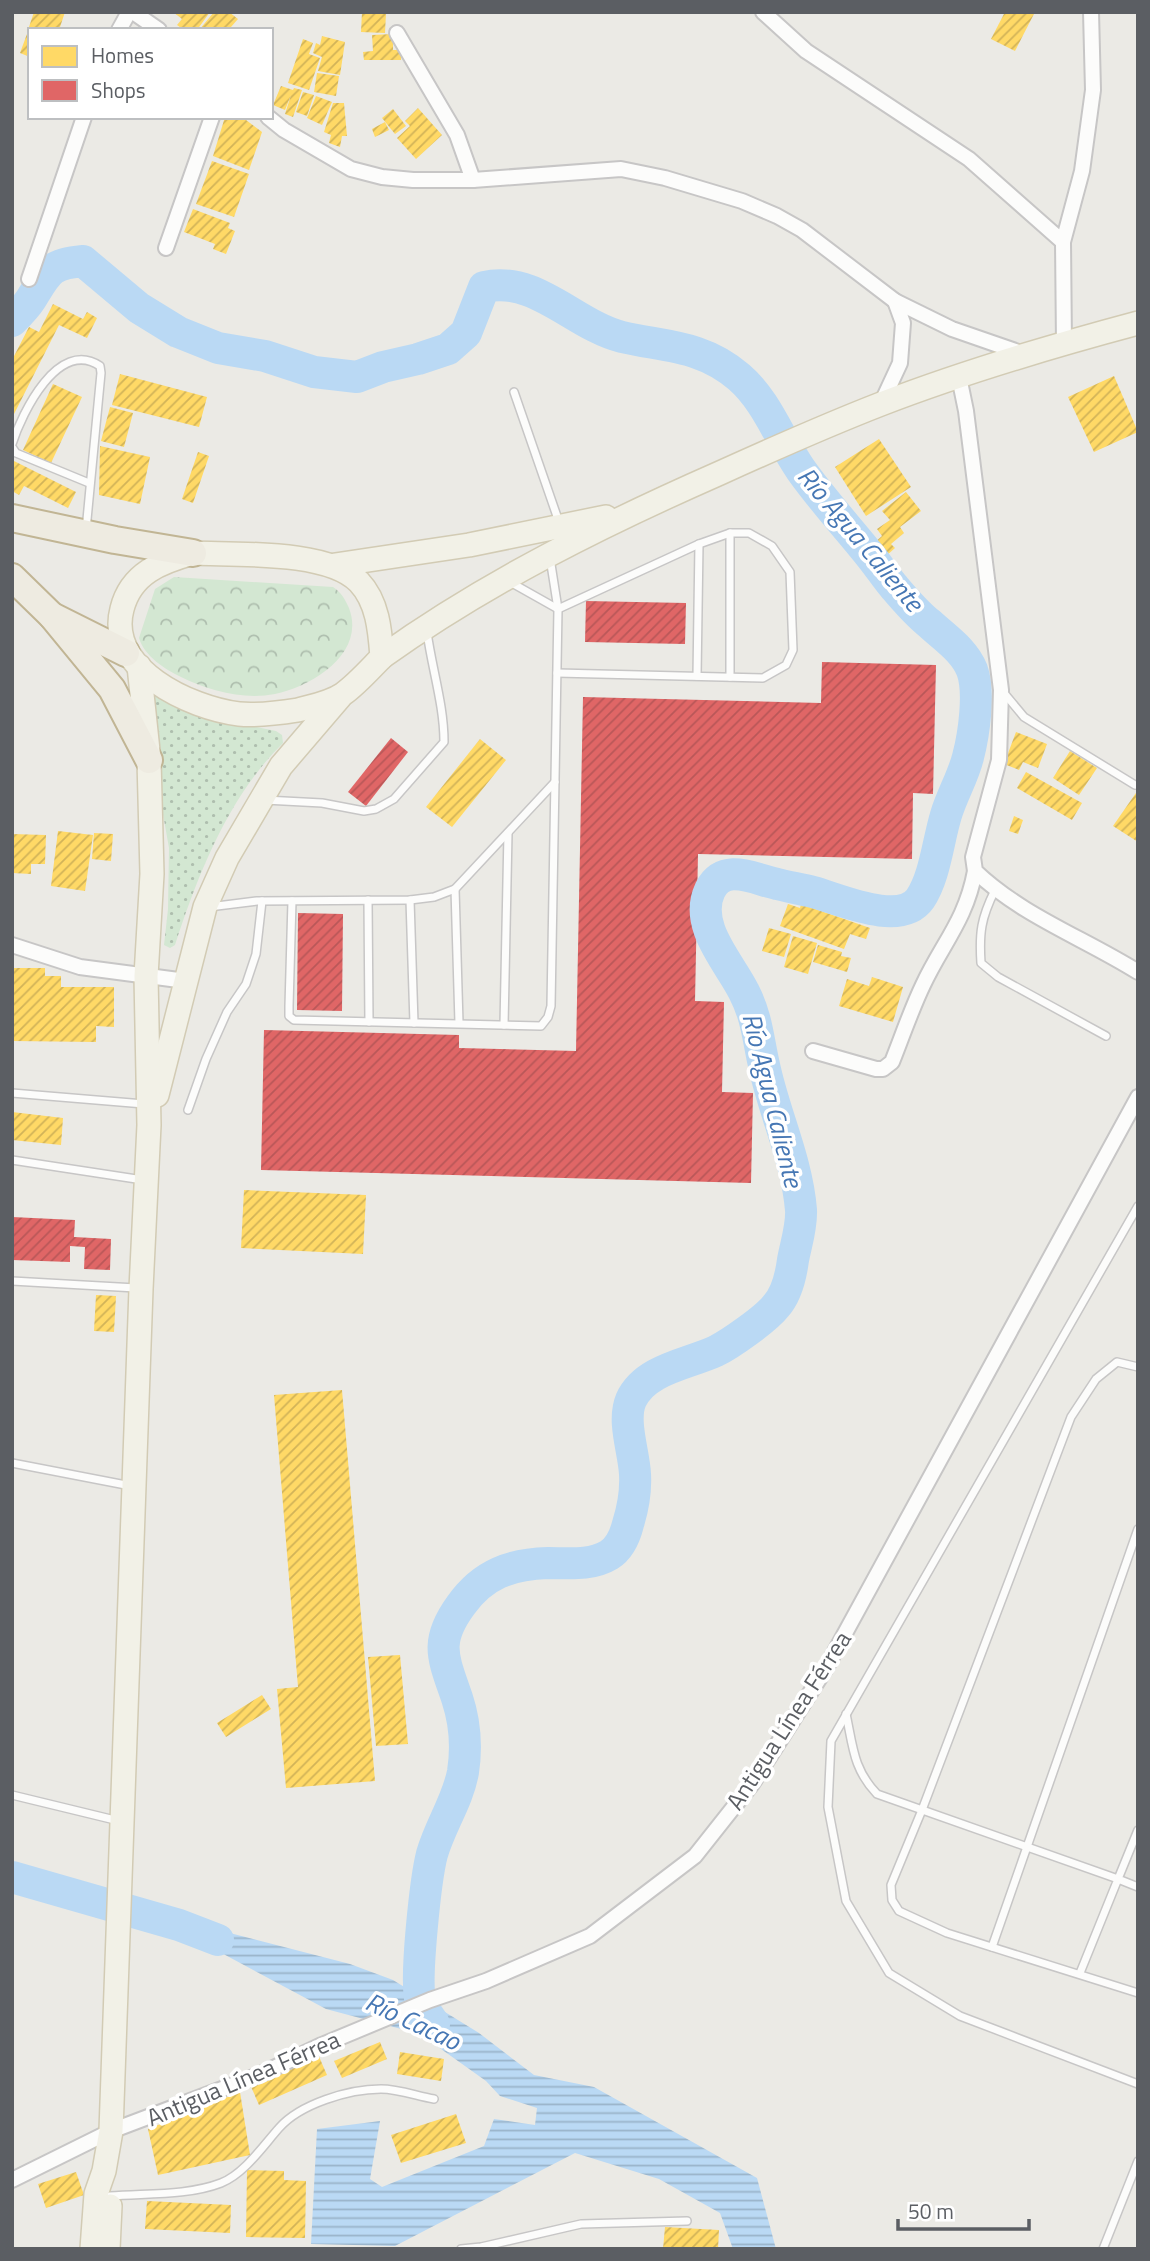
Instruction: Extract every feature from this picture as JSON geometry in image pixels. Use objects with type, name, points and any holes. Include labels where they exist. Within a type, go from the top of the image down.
[{"type":"highway","points":[[12,518],[193,553]]},
{"type":"highway","points":[[12,577],[92,662],[112,689],[149,760]]},
{"type":"highway","points":[[52,617],[132,660]]},
{"type":"main road","points":[[149,1115],[205,907],[227,858],[281,766],[342,695],[382,657],[503,578],[633,511],[754,457],[881,404],[1028,355],[1138,323]]},
{"type":"main road","points":[[92,2249],[96,2194],[104,2171],[111,2131],[149,1115],[146,976],[152,874],[149,760],[132,660],[119,632],[120,617],[132,586],[143,574],[161,562],[193,553],[293,558],[335,565],[469,545],[633,511]]},
{"type":"main road","points":[[335,565],[359,582],[375,608],[382,657]]},
{"type":"main road","points":[[132,660],[173,693],[239,714],[282,713],[317,705],[342,695]]},
{"type":"main road","points":[[104,2171],[110,2196],[108,2249]]},
{"type":"street","points":[[120,28],[131,12],[156,28]]},
{"type":"street","points":[[763,12],[806,51],[969,159],[1063,242]]},
{"type":"street","points":[[1064,344],[1063,242],[1082,170],[1093,90],[1091,12]]},
{"type":"street","points":[[397,33],[457,135],[473,180]]},
{"type":"street","points":[[29,279],[83,119]]},
{"type":"street","points":[[166,248],[211,119]]},
{"type":"street","points":[[270,119],[284,130],[351,169],[382,177],[473,180],[621,169],[665,178],[742,201],[777,216],[840,258],[895,301],[952,329],[1028,355]]},
{"type":"street","points":[[881,404],[900,363],[903,323],[895,301]]},
{"type":"street","points":[[813,1051],[876,1069],[883,1069],[892,1062],[923,984],[957,928],[971,896],[975,872],[973,857],[999,760],[1001,690],[966,411],[959,377]]},
{"type":"street","points":[[975,872],[995,890],[1032,915],[1138,972]]},
{"type":"street","points":[[12,945],[80,968],[186,981]]},
{"type":"street","name":"Antigua Línea Férrea","points":[[12,2180],[111,2131],[248,2080],[372,2024],[486,1981],[590,1936],[695,1856],[752,1784],[826,1668],[1138,1097]]},
{"type":"lane","points":[[85,534],[101,373],[100,366],[93,362],[64,363],[48,377],[29,407],[12,446],[16,453],[89,483]]},
{"type":"lane","points":[[514,392],[561,526]]},
{"type":"lane","points":[[557,673],[763,678],[786,665],[793,650],[790,572],[772,546],[763,538],[749,533],[730,533],[699,544],[558,609]]},
{"type":"lane","points":[[730,533],[730,677]]},
{"type":"lane","points":[[698,676],[699,544]]},
{"type":"lane","points":[[292,901],[289,1016],[294,1020],[541,1026],[548,1017],[551,1006],[558,609],[549,554]]},
{"type":"lane","points":[[503,578],[558,609]]},
{"type":"lane","points":[[261,800],[322,803],[364,811],[376,809],[394,799],[444,742],[444,719],[426,626]]},
{"type":"lane","points":[[1001,690],[1024,717],[1135,785]]},
{"type":"lane","points":[[205,907],[262,901],[410,900],[435,897],[455,889],[555,781]]},
{"type":"lane","points":[[504,1025],[508,833]]},
{"type":"lane","points":[[455,889],[459,1023]]},
{"type":"lane","points":[[995,890],[983,914],[979,936],[981,963],[998,977],[1106,1036]]},
{"type":"lane","points":[[368,900],[369,1022]]},
{"type":"lane","points":[[410,900],[414,1023]]},
{"type":"lane","points":[[188,1110],[206,1059],[227,1012],[246,984],[256,954],[262,901]]},
{"type":"lane","points":[[12,1093],[149,1115]]},
{"type":"lane","points":[[12,1160],[146,1180]]},
{"type":"lane","points":[[1138,1206],[831,1741],[828,1807],[846,1901],[889,1973],[960,2016],[1138,2084]]},
{"type":"lane","points":[[12,1281],[141,1289]]},
{"type":"lane","points":[[1138,1367],[1117,1362],[1096,1379],[1071,1417],[891,1885],[892,1900],[899,1911],[947,1933],[1138,1993]]},
{"type":"lane","points":[[12,1463],[135,1487]]},
{"type":"lane","points":[[992,1947],[1138,1529]]},
{"type":"lane","points":[[846,1713],[856,1761],[863,1779],[877,1794],[1138,1886]]},
{"type":"lane","points":[[12,1795],[123,1822]]},
{"type":"lane","points":[[1080,1973],[1138,1830]]},
{"type":"lane","points":[[110,2196],[198,2190],[224,2182],[260,2152],[280,2127],[297,2112],[339,2096],[382,2089],[434,2099]]},
{"type":"lane","points":[[1103,2249],[1138,2161]]},
{"type":"lane","points":[[461,2249],[481,2247],[581,2224],[687,2221]]},
{"type":"green space","points":[[174,577],[333,587],[349,608],[352,624],[350,639],[333,665],[305,684],[290,690],[251,696],[203,686],[162,666],[146,651],[139,638],[155,589]]},
{"type":"green space","points":[[139,679],[174,705],[190,713],[276,731],[282,735],[283,743],[264,764],[231,811],[205,864],[175,945],[170,948],[164,945],[168,909],[169,848]]},
{"type":"water","points":[[179,1925],[222,1931],[350,1964],[393,1980],[479,2033],[534,2075],[594,2087],[757,2178],[776,2249],[733,2249],[720,2213],[659,2179],[575,2153],[395,2246],[311,2244],[317,2129],[380,2121],[370,2179],[382,2187],[484,2146],[494,2119],[535,2125],[537,2108],[500,2096],[486,2081],[420,2034],[326,2009],[216,1950]]},
{"type":"building: Homes","points":[[34,12],[65,12],[60,28],[29,28]]},
{"type":"building: Homes","points":[[173,12],[210,12],[198,28],[181,28],[177,25],[182,19]]},
{"type":"building: Homes","points":[[214,12],[229,12],[238,19],[232,28],[201,28]]},
{"type":"building: Homes","points":[[362,12],[386,13],[385,33],[361,32]]},
{"type":"building: Homes","points":[[1005,12],[1035,12],[1015,51],[991,39]]},
{"type":"building: Homes","points":[[27,34],[28,34],[28,56],[20,53]]},
{"type":"building: Homes","points":[[393,34],[393,50],[401,50],[401,60],[364,60],[363,52],[373,51],[372,35]]},
{"type":"building: Homes","points":[[322,36],[345,42],[340,75],[318,71],[322,57],[313,53],[316,43],[320,45]]},
{"type":"building: Homes","points":[[303,39],[313,43],[309,54],[320,58],[309,90],[288,83]]},
{"type":"building: Homes","points":[[317,73],[339,76],[336,96],[314,92]]},
{"type":"building: Homes","points":[[281,86],[302,90],[293,117],[285,114],[291,95],[285,110],[273,105]]},
{"type":"building: Homes","points":[[303,92],[314,95],[307,116],[296,112]]},
{"type":"building: Homes","points":[[316,96],[332,102],[322,125],[307,118]]},
{"type":"building: Homes","points":[[333,103],[344,103],[347,136],[342,136],[340,147],[329,143],[331,135],[324,132]]},
{"type":"building: Homes","points":[[418,108],[442,135],[416,159],[397,138],[410,126],[405,121]]},
{"type":"building: Homes","points":[[393,109],[406,126],[395,134],[382,118]]},
{"type":"building: Homes","points":[[224,119],[245,119],[262,132],[249,170],[213,156]]},
{"type":"building: Homes","points":[[385,122],[389,130],[375,137],[372,129]]},
{"type":"building: Homes","points":[[212,161],[249,174],[234,217],[196,204]]},
{"type":"building: Homes","points":[[193,209],[230,223],[228,228],[235,231],[226,254],[213,249],[215,244],[184,232]]},
{"type":"building: Homes","points":[[53,304],[83,319],[87,312],[97,318],[87,338],[59,325],[12,418],[12,360],[29,327],[39,332]]},
{"type":"building: Homes","points":[[120,374],[207,397],[199,427],[112,405]]},
{"type":"building: Homes","points":[[1114,376],[1138,432],[1094,452],[1068,397]]},
{"type":"building: Homes","points":[[53,384],[82,397],[51,463],[23,450]]},
{"type":"building: Homes","points":[[110,407],[133,413],[124,447],[101,441]]},
{"type":"building: Homes","points":[[879,439],[911,487],[866,516],[835,467]]},
{"type":"building: Homes","points":[[100,446],[150,457],[140,504],[99,495]]},
{"type":"building: Homes","points":[[198,452],[209,456],[193,503],[182,499]]},
{"type":"building: Homes","points":[[12,460],[76,492],[68,508],[24,486],[19,495],[12,491]]},
{"type":"building: Homes","points":[[906,492],[921,511],[900,527],[904,533],[891,544],[895,548],[885,557],[874,543],[882,536],[877,529],[890,520],[882,511]]},
{"type":"building: Homes","points":[[1016,732],[1047,744],[1038,768],[1023,762],[1019,770],[1004,764]]},
{"type":"building: Homes","points":[[480,739],[506,760],[452,827],[426,807]]},
{"type":"building: Homes","points":[[1070,751],[1097,768],[1079,795],[1053,778]]},
{"type":"building: Homes","points":[[1026,772],[1082,803],[1072,820],[1017,788]]},
{"type":"building: Homes","points":[[1138,790],[1138,842],[1113,826]]},
{"type":"building: Homes","points":[[1014,816],[1023,820],[1018,834],[1009,831]]},
{"type":"building: Homes","points":[[58,831],[93,835],[85,891],[51,886]]},
{"type":"building: Homes","points":[[94,833],[113,834],[111,861],[92,859]]},
{"type":"building: Homes","points":[[12,834],[46,835],[45,864],[31,864],[31,874],[12,873]]},
{"type":"building: Homes","points":[[788,904],[800,908],[801,904],[870,928],[866,939],[850,934],[844,949],[780,926]]},
{"type":"building: Homes","points":[[769,928],[791,934],[784,957],[762,951]]},
{"type":"building: Homes","points":[[793,936],[817,943],[808,974],[784,967]]},
{"type":"building: Homes","points":[[818,945],[842,952],[841,956],[851,958],[847,972],[813,962]]},
{"type":"building: Homes","points":[[12,968],[45,968],[45,976],[61,976],[61,987],[114,987],[114,1027],[96,1026],[96,1042],[12,1041]]},
{"type":"building: Homes","points":[[872,977],[903,987],[893,1022],[839,1006],[847,979],[869,986]]},
{"type":"building: Homes","points":[[12,1112],[63,1118],[61,1145],[12,1140]]},
{"type":"building: Homes","points":[[244,1190],[366,1195],[363,1254],[241,1248]]},
{"type":"building: Homes","points":[[96,1295],[116,1296],[114,1332],[94,1331]]},
{"type":"building: Homes","points":[[342,1390],[375,1781],[286,1788],[277,1689],[298,1687],[274,1395]]},
{"type":"building: Homes","points":[[400,1655],[408,1744],[376,1746],[368,1657]]},
{"type":"building: Homes","points":[[262,1695],[271,1709],[226,1737],[217,1723]]},
{"type":"building: Homes","points":[[380,2042],[387,2059],[342,2078],[334,2061]]},
{"type":"building: Homes","points":[[317,2052],[327,2075],[259,2105],[249,2082]]},
{"type":"building: Homes","points":[[400,2052],[444,2059],[441,2081],[397,2074]]},
{"type":"building: Homes","points":[[240,2092],[250,2155],[158,2175],[148,2129]]},
{"type":"building: Homes","points":[[456,2114],[466,2143],[401,2163],[391,2135]]},
{"type":"building: Homes","points":[[247,2170],[284,2171],[284,2180],[306,2181],[305,2238],[246,2237]]},
{"type":"building: Homes","points":[[76,2172],[84,2195],[46,2208],[38,2184]]},
{"type":"building: Homes","points":[[147,2201],[231,2205],[230,2233],[145,2229]]},
{"type":"building: Homes","points":[[665,2227],[719,2230],[718,2249],[663,2249]]},
{"type":"building: Shops","points":[[586,601],[686,603],[685,644],[585,642]]},
{"type":"building: Shops","points":[[822,662],[936,665],[933,794],[913,793],[912,859],[698,854],[695,1001],[724,1002],[722,1092],[753,1093],[751,1183],[261,1170],[264,1030],[459,1035],[459,1048],[576,1051],[583,697],[821,703]]},
{"type":"building: Shops","points":[[391,738],[408,752],[366,806],[348,792]]},
{"type":"building: Shops","points":[[298,913],[343,914],[342,1011],[297,1010]]},
{"type":"building: Shops","points":[[12,1217],[75,1220],[74,1237],[111,1239],[110,1270],[84,1269],[85,1247],[70,1246],[70,1262],[12,1260]]},
{"type":"waterway","name":"Río Agua Caliente","points":[[12,321],[51,271],[63,264],[83,261],[139,308],[178,332],[218,348],[265,356],[314,372],[357,377],[448,349],[466,333],[484,287],[503,285],[538,294],[604,331],[697,353],[739,377],[758,397],[809,481],[892,585],[921,616],[954,645],[972,670],[976,690],[975,713],[968,757],[946,815],[929,880],[920,899],[911,907],[898,911],[869,909],[813,892],[731,874],[716,881],[710,890],[706,917],[715,944],[752,1010],[768,1083],[799,1191],[800,1229],[789,1278],[783,1296],[776,1306],[748,1331],[716,1351],[657,1374],[646,1381],[631,1400],[628,1417],[635,1474],[634,1499],[625,1533],[616,1549],[595,1561],[522,1566],[488,1578],[461,1605],[447,1629],[444,1640],[445,1660],[462,1716],[465,1753],[461,1782],[432,1854],[424,1906],[419,1992],[422,2005],[434,2024]]},
{"type":"waterway","name":"Río Cacao","points":[[12,1877],[179,1925],[218,1940]]}]
